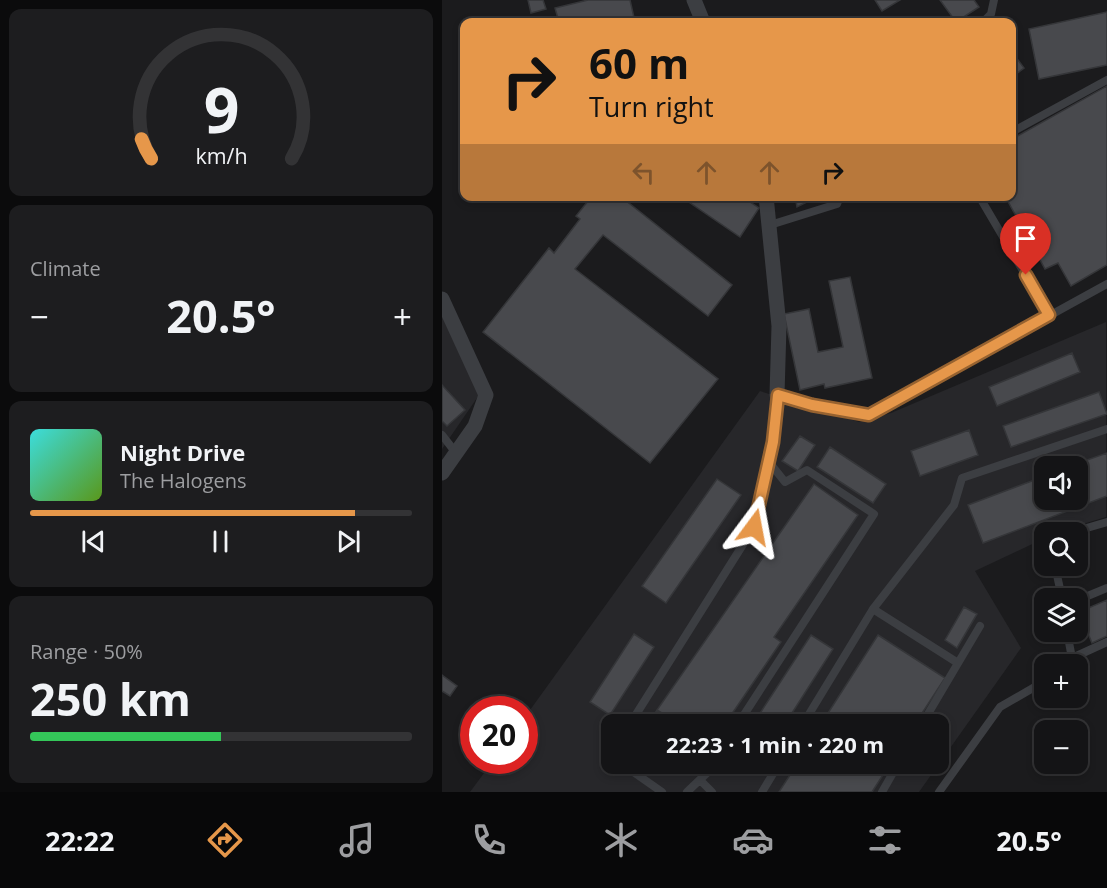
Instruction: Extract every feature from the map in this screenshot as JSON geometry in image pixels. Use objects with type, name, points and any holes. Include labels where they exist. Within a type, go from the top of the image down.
[{"type":"street","points":[[694,0],[701,18]]},
{"type":"street","points":[[767,201],[780,326],[778,395]]},
{"type":"street","points":[[442,299],[486,395],[475,426],[442,473]]},
{"type":"lane","points":[[987,18],[991,14],[994,0]]},
{"type":"lane","points":[[1016,130],[1106,80]]},
{"type":"lane","points":[[770,225],[837,204],[838,201]]},
{"type":"lane","points":[[982,201],[1049,315]]},
{"type":"lane","points":[[636,714],[754,527],[773,442],[778,395],[812,405],[869,415],[1106,284]]},
{"type":"lane","points":[[809,714],[873,609],[954,505],[962,478],[1106,429]]},
{"type":"lane","points":[[442,435],[457,453]]},
{"type":"lane","points":[[744,714],[874,514],[807,470],[785,482],[769,462]]},
{"type":"lane","points":[[1088,528],[1106,522]]},
{"type":"lane","points":[[1088,596],[1106,588]]},
{"type":"lane","points":[[873,609],[958,663]]},
{"type":"lane","points":[[928,714],[980,626]]},
{"type":"lane","points":[[1080,654],[1106,642]]},
{"type":"lane","points":[[939,792],[1000,707],[1034,687]]},
{"type":"lane","points":[[636,774],[662,792]]},
{"type":"lane","points":[[687,792],[705,774]]},
{"type":"lane","points":[[762,792],[773,774]]},
{"type":"lane","points":[[882,792],[892,774]]},
{"type":"lane","points":[[700,780],[712,792]]},
{"type":"shaded area","points":[[442,316],[479,395],[442,449]]},
{"type":"shaded area","points":[[1106,322],[1106,517],[1088,522],[1034,522],[1034,543],[975,571],[1021,648],[949,750],[949,714],[601,714],[601,774],[932,774],[919,792],[470,792],[483,774],[538,774],[538,699],[760,391],[859,422],[891,413]]},
{"type":"building","points":[[528,0],[543,0],[546,9],[531,13]]},
{"type":"building","points":[[588,0],[630,0],[634,18],[558,18],[555,8]]},
{"type":"building","points":[[875,0],[900,0],[882,11]]},
{"type":"building","points":[[940,0],[974,0],[979,7],[962,18],[953,18]]},
{"type":"building","points":[[1107,12],[1107,65],[1039,79],[1029,29]]},
{"type":"building","points":[[1016,57],[1024,68],[1016,74]]},
{"type":"building","points":[[1107,86],[1107,265],[1071,286],[1058,263],[1045,269],[1008,201],[1016,201],[1016,137]]},
{"type":"building","points":[[588,201],[626,201],[732,285],[708,316],[603,235],[575,269],[718,379],[650,463],[483,332],[549,248],[554,253],[580,219],[576,216]]},
{"type":"building","points":[[687,201],[748,201],[759,208],[740,237]]},
{"type":"building","points":[[796,201],[809,201],[797,207]]},
{"type":"building","points":[[850,277],[872,378],[825,388],[824,384],[800,390],[784,314],[809,309],[818,352],[843,347],[829,281]]},
{"type":"building","points":[[1072,353],[1080,372],[997,406],[989,387]]},
{"type":"building","points":[[442,385],[465,410],[447,426],[442,421]]},
{"type":"building","points":[[1099,392],[1107,414],[1011,447],[1003,426]]},
{"type":"building","points":[[969,430],[978,455],[920,476],[911,451]]},
{"type":"building","points":[[800,436],[815,445],[798,471],[782,461]]},
{"type":"building","points":[[830,447],[886,484],[873,503],[817,467]]},
{"type":"building","points":[[1107,453],[1107,496],[1088,503],[1088,460]]},
{"type":"building","points":[[717,479],[741,495],[666,603],[642,586]]},
{"type":"building","points":[[1034,480],[1034,510],[1070,510],[983,543],[968,505]]},
{"type":"building","points":[[814,484],[858,515],[774,637],[781,642],[732,714],[663,714],[657,710]]},
{"type":"building","points":[[1107,600],[1107,636],[1092,643],[1088,633],[1088,608]]},
{"type":"building","points":[[964,607],[977,614],[957,648],[945,640]]},
{"type":"building","points":[[634,634],[654,647],[611,714],[590,702]]},
{"type":"building","points":[[811,635],[833,649],[791,714],[760,714]]},
{"type":"building","points":[[878,635],[945,678],[922,714],[827,714]]},
{"type":"building","points":[[442,675],[457,686],[450,696],[442,691]]},
{"type":"building","points":[[791,774],[884,774],[872,792],[779,792]]},
{"type":"route","points":[[754,527],[773,442],[778,395],[812,405],[869,415],[1049,315],[1026,275]]}]
